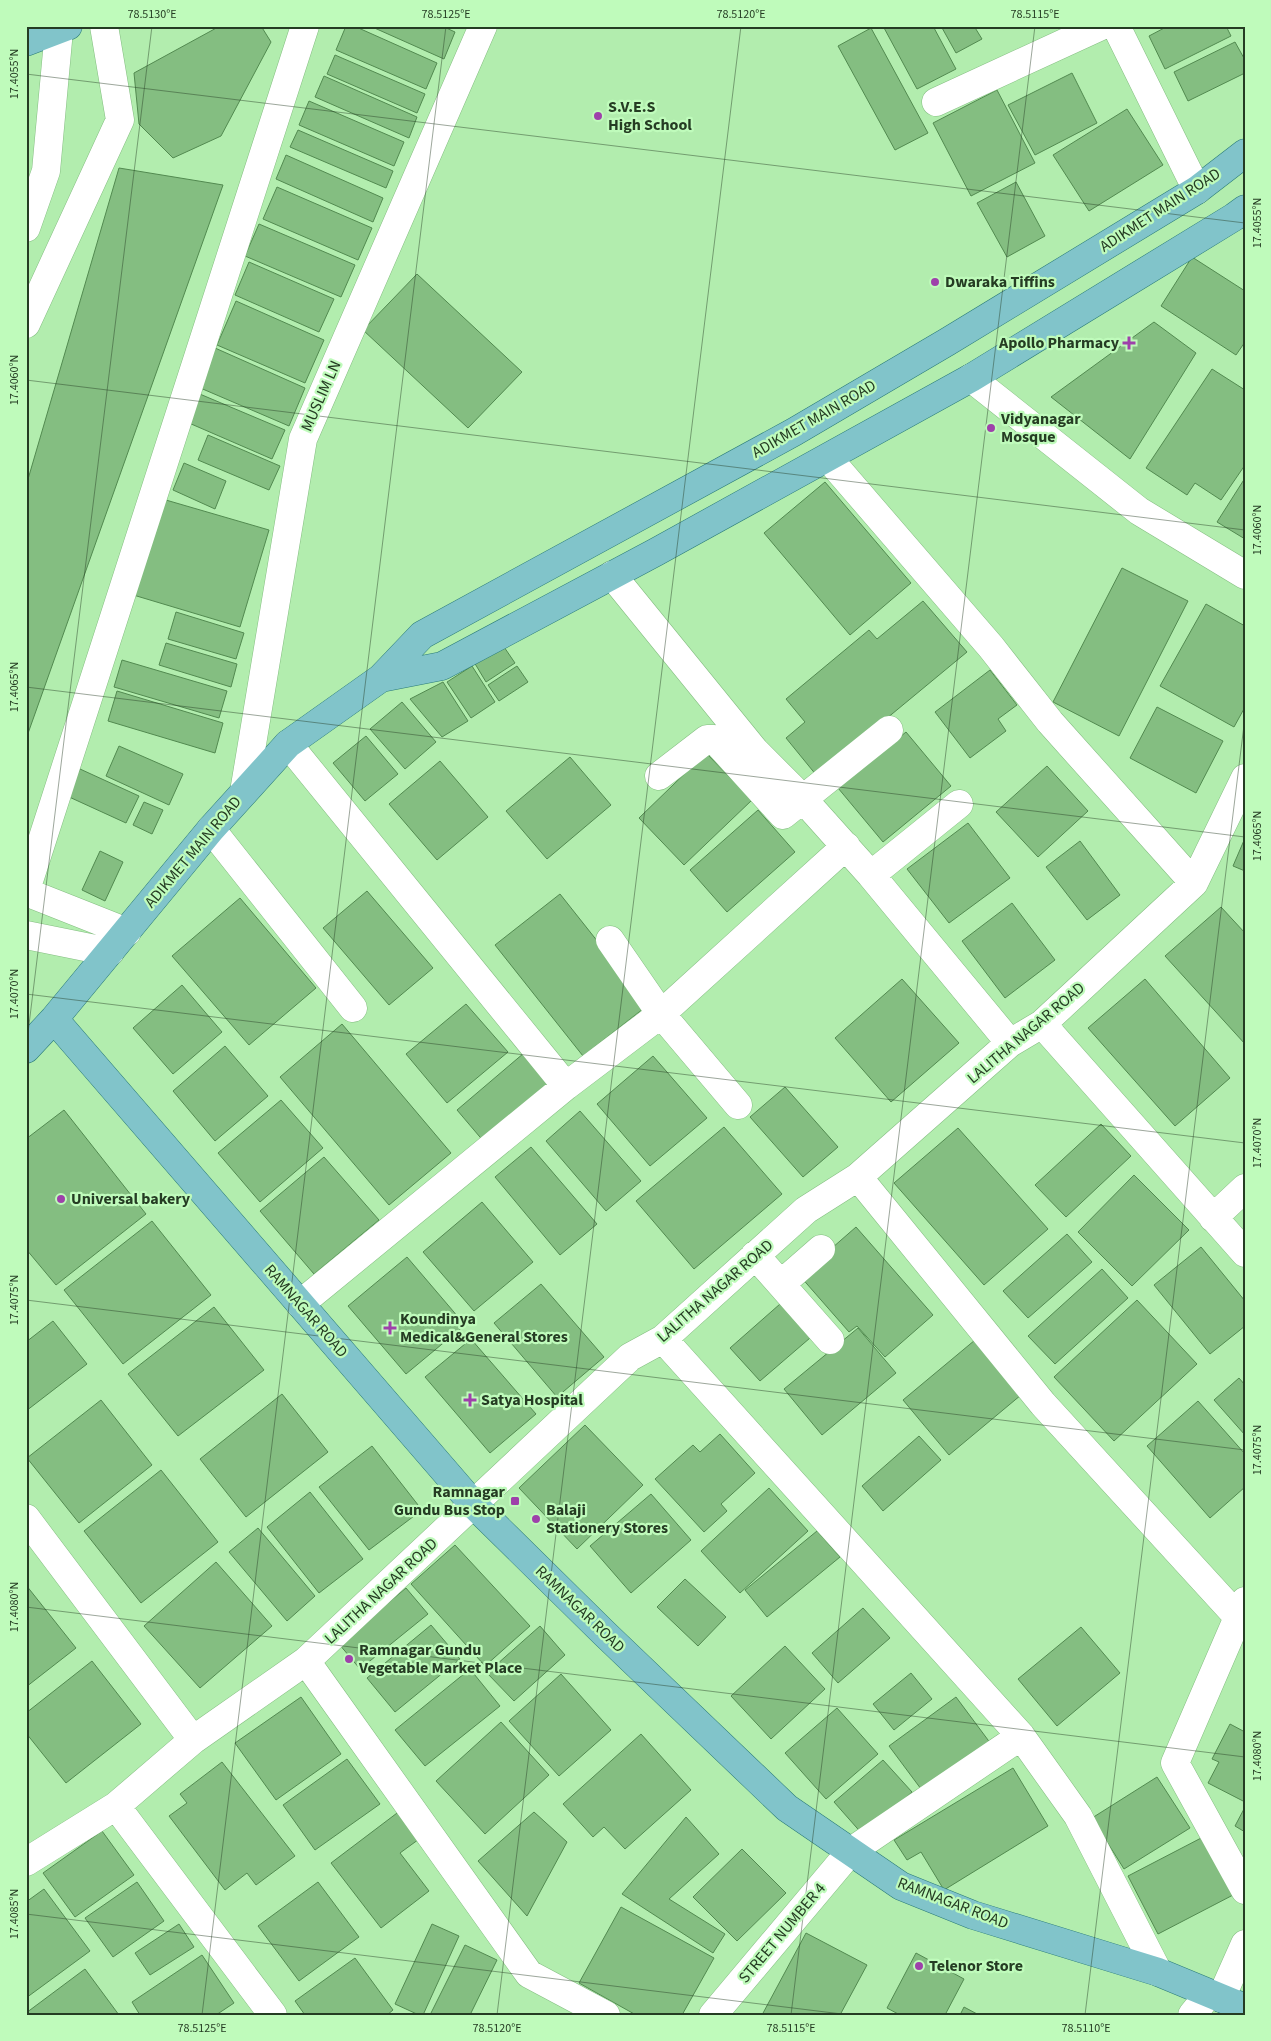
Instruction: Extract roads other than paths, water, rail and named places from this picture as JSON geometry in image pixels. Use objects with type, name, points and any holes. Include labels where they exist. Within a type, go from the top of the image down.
[{"type":"main road","points":[[26,42],[63,28]]},
{"type":"main road","name":"ADIKMET MAIN ROAD","points":[[26,1049],[54,1019],[211,829],[288,744],[381,678],[422,635],[794,432],[1197,190],[1245,153]]},
{"type":"main road","name":"ADIKMET MAIN ROAD","points":[[381,678],[442,666],[612,576],[971,378],[1245,209]]},
{"type":"main road","name":"RAMNAGAR ROAD","points":[[54,1019],[474,1505],[604,1634],[787,1808],[901,1886],[974,1915],[1158,1972],[1225,2000]]},
{"type":"street","points":[[26,324],[120,120],[104,26]]},
{"type":"street","points":[[118,942],[26,891],[305,26]]},
{"type":"street","name":"MUSLIM LN","points":[[244,792],[303,439],[483,26]]},
{"type":"street","points":[[936,102],[1101,26]]},
{"type":"street","points":[[1116,26],[1197,190]]},
{"type":"street","points":[[26,228],[46,170],[63,28]]},
{"type":"street","points":[[971,378],[1139,511],[1245,575]]},
{"type":"street","points":[[828,458],[991,646],[1050,722],[1194,883]]},
{"type":"street","points":[[612,576],[742,761]]},
{"type":"street","points":[[803,799],[889,730]]},
{"type":"street","points":[[659,776],[707,739],[714,739],[742,761],[803,799],[871,875],[1010,1043]]},
{"type":"street","points":[[288,744],[566,1086]]},
{"type":"street","name":"LALITHA NAGAR ROAD","points":[[26,1862],[116,1806],[193,1740],[306,1661],[630,1357],[662,1339],[806,1210],[858,1177],[1010,1043],[1042,1024],[1194,883],[1245,778]]},
{"type":"street","points":[[871,875],[958,804]]},
{"type":"street","points":[[211,829],[353,1008]]},
{"type":"street","points":[[300,1304],[566,1086],[661,1014],[846,846]]},
{"type":"street","points":[[26,935],[118,942]]},
{"type":"street","points":[[610,940],[661,1014],[738,1105]]},
{"type":"street","points":[[1042,1024],[1245,1253]]},
{"type":"street","points":[[858,1177],[1043,1404],[1241,1609],[1175,1763],[1245,1890]]},
{"type":"street","points":[[1213,1218],[1245,1188]]},
{"type":"street","points":[[781,1284],[821,1249]]},
{"type":"street","points":[[755,1256],[830,1340]]},
{"type":"street","points":[[662,1339],[1021,1736],[1078,1816],[1158,1972]]},
{"type":"street","points":[[26,1518],[193,1740]]},
{"type":"street","points":[[306,1661],[529,1974],[606,2015]]},
{"type":"street","name":"STREET NUMBER 4","points":[[713,2015],[850,1852],[1021,1736]]},
{"type":"street","points":[[116,1806],[272,2015]]},
{"type":"street","points":[[1192,2015],[1225,2000],[1245,1944]]},
{"type":"place","name":"S.V.E.S High School","points":[[598,116]]},
{"type":"place","name":"Dwaraka Tiffins","points":[[935,282]]},
{"type":"place","name":"Apollo Pharmacy","points":[[1129,343]]},
{"type":"place","name":"Vidyanagar Mosque","points":[[991,428]]},
{"type":"place","name":"Universal bakery","points":[[61,1199]]},
{"type":"place","name":"Koundinya Medical&General Stores","points":[[390,1328]]},
{"type":"place","name":"Satya Hospital","points":[[470,1400]]},
{"type":"place","name":"Ramnagar Gundu Bus Stop","points":[[515,1501]]},
{"type":"place","name":"Balaji Stationery Stores","points":[[536,1519]]},
{"type":"place","name":"Ramnagar Gundu Vegetable Market Place","points":[[349,1659]]},
{"type":"place","name":"Telenor Store","points":[[919,1966]]}]
